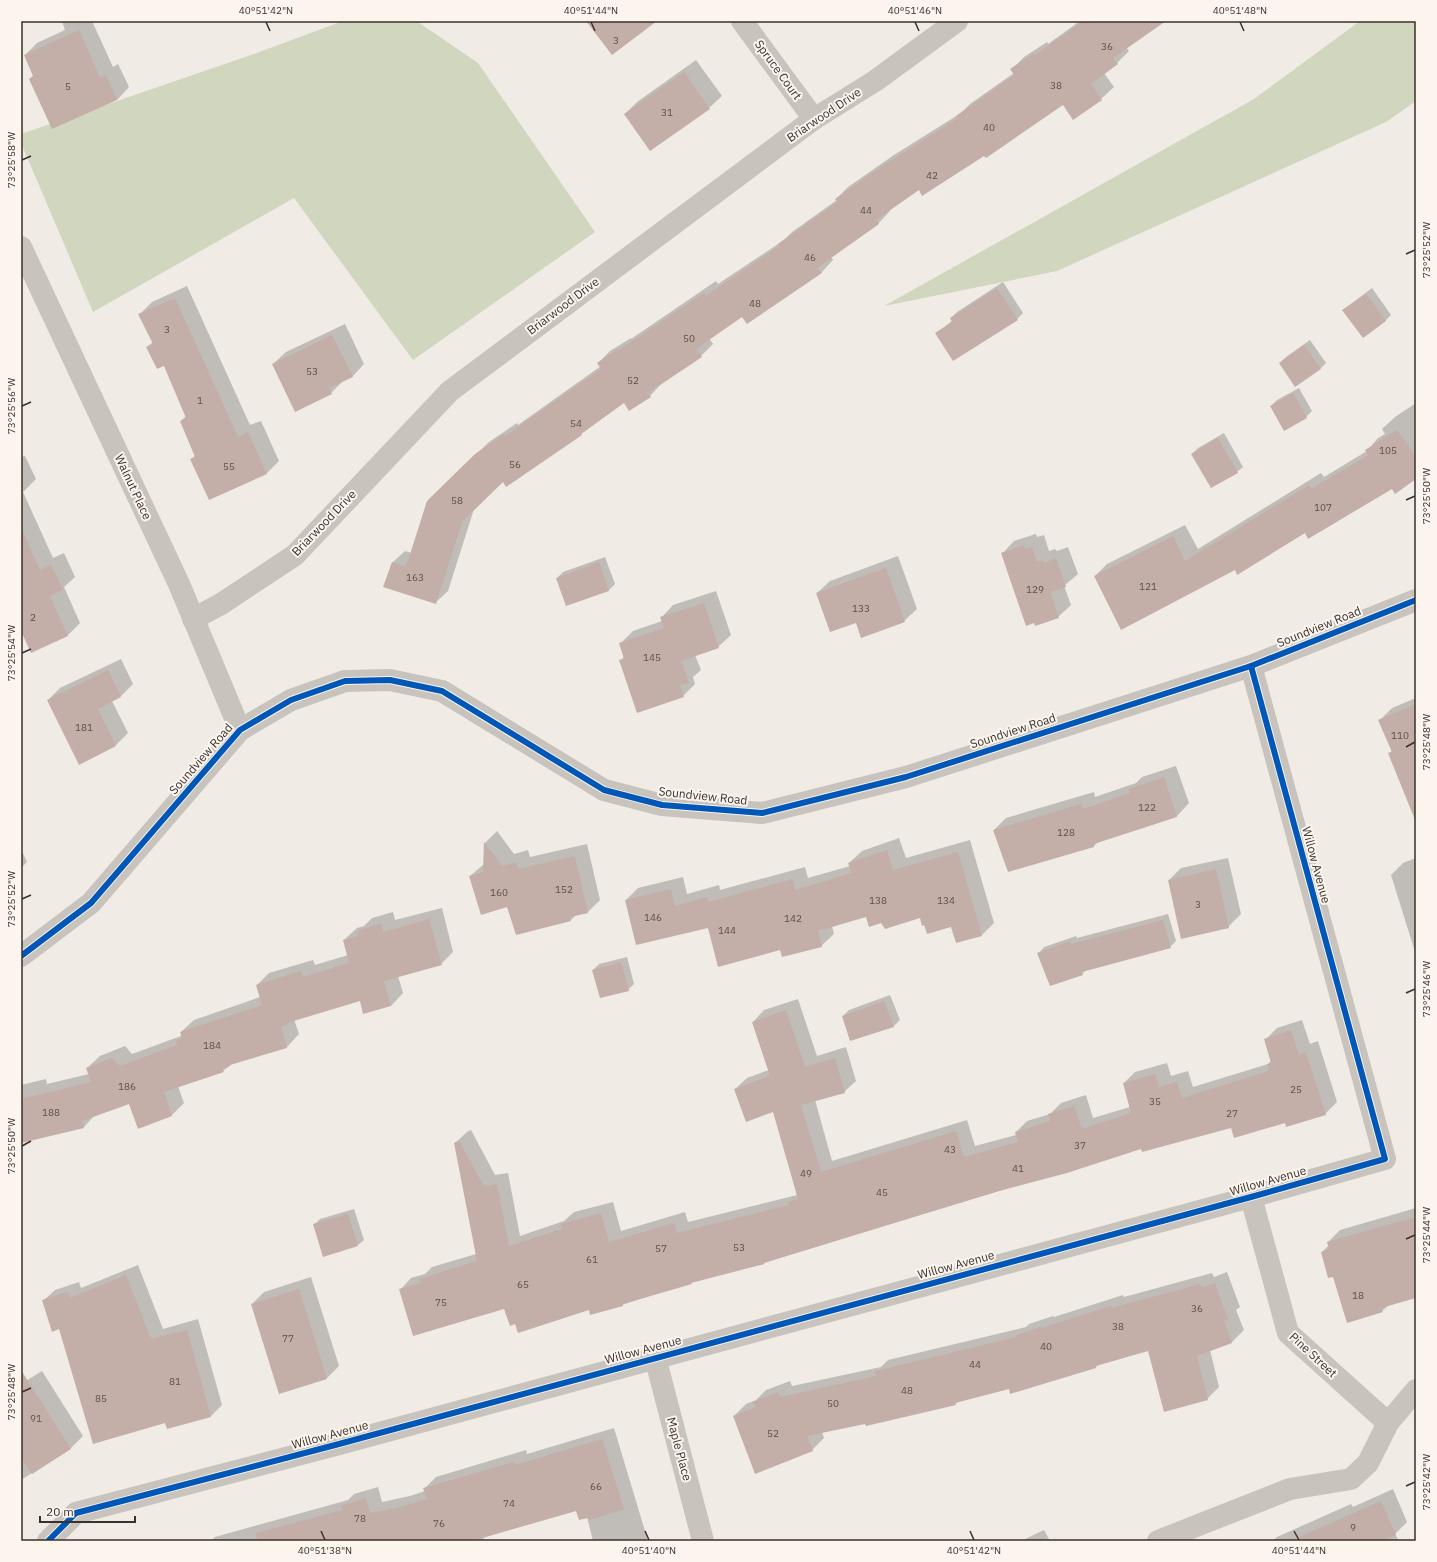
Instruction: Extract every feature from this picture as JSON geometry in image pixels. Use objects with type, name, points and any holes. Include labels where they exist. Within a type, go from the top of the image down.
[{"type":"street","name":"Spruce Court","points":[[742,21],[814,119]]},
{"type":"street","name":"Briarwood Drive","points":[[193,619],[221,604],[295,555],[450,391],[814,119],[875,81],[957,21]]},
{"type":"street","name":"Walnut Place","points":[[21,247],[175,577],[240,730]]},
{"type":"street","name":"Soundview Road","points":[[21,956],[91,903],[240,730],[292,700],[345,682],[390,680],[442,691],[604,790],[662,805],[762,813],[906,777],[1251,666],[1416,600]]},
{"type":"street","name":"Willow Avenue","points":[[48,1541],[76,1513],[339,1444],[655,1357],[1251,1198],[1385,1159],[1251,666]]},
{"type":"street","name":"Pine Street","points":[[1251,1198],[1288,1333],[1388,1423]]},
{"type":"street","name":"Maple Place","points":[[655,1357],[703,1541]]},
{"type":"street","points":[[1158,1541],[1290,1489],[1351,1479],[1368,1463],[1388,1423],[1416,1390]]},
{"type":"green space","points":[[343,21],[418,22],[478,63],[595,232],[413,360],[294,198],[93,312],[21,143],[21,134],[251,55]]},
{"type":"green space","points":[[1360,21],[1416,21],[1416,101],[1386,122],[1057,271],[884,306],[1254,99]]},
{"type":"building","points":[[586,21],[657,21],[612,55]]},
{"type":"building","points":[[1083,21],[1166,21],[1113,58],[1118,64],[1091,84],[1102,100],[1073,120],[1063,105],[986,158],[984,156],[922,196],[919,190],[876,220],[879,224],[817,268],[822,273],[747,324],[742,317],[696,349],[702,357],[648,393],[651,397],[629,411],[624,403],[581,434],[582,435],[506,487],[503,482],[462,522],[436,604],[383,587],[392,562],[406,567],[427,501],[475,454],[504,434],[505,436],[601,369],[597,363],[704,293],[706,296],[779,246],[778,244],[837,202],[835,199],[881,167],[958,118],[956,116],[1014,75],[1010,69],[1034,53],[1035,55]]},
{"type":"building","points":[[79,30],[100,78],[106,75],[117,100],[52,129],[29,79],[33,76],[24,55]]},
{"type":"building","points":[[684,72],[710,109],[650,151],[624,114]]},
{"type":"building","points":[[997,288],[1018,320],[953,361],[935,333],[952,322],[950,318]]},
{"type":"building","points":[[1366,294],[1386,321],[1363,338],[1342,310]]},
{"type":"building","points":[[175,298],[238,437],[248,432],[267,474],[209,500],[190,459],[195,457],[180,421],[186,418],[164,366],[157,369],[146,347],[153,344],[138,314]]},
{"type":"building","points":[[332,335],[353,377],[329,388],[332,394],[295,412],[272,364]]},
{"type":"building","points":[[1304,345],[1321,369],[1295,387],[1279,363]]},
{"type":"building","points":[[1293,393],[1307,418],[1284,431],[1270,406]]},
{"type":"building","points":[[1397,430],[1416,457],[1416,479],[1395,494],[1392,489],[1308,539],[1305,533],[1237,575],[1235,570],[1121,630],[1094,576],[1173,536],[1185,561],[1309,485],[1311,489],[1368,455],[1365,450]]},
{"type":"building","points":[[1218,438],[1238,473],[1211,488],[1191,454]]},
{"type":"building","points":[[21,527],[40,570],[51,565],[63,590],[50,596],[68,636],[31,653],[21,631]]},
{"type":"building","points":[[1024,545],[1025,549],[1032,547],[1037,562],[1043,560],[1044,563],[1056,558],[1066,587],[1050,592],[1059,618],[1035,626],[1034,623],[1026,626],[1001,553]]},
{"type":"building","points":[[599,562],[609,591],[566,606],[556,578]]},
{"type":"building","points":[[886,568],[905,622],[861,638],[856,623],[830,632],[816,593]]},
{"type":"building","points":[[704,603],[719,648],[681,661],[689,683],[680,685],[684,697],[637,713],[619,660],[624,659],[619,643],[664,628],[660,617]]},
{"type":"building","points":[[108,670],[121,697],[98,709],[116,746],[79,765],[47,700]]},
{"type":"building","points":[[1416,704],[1415,820],[1388,753],[1392,752],[1378,720]]},
{"type":"building","points":[[1164,777],[1177,817],[1094,844],[1094,847],[1008,872],[993,830],[1081,804],[1083,809],[1130,793],[1129,789]]},
{"type":"building","points":[[484,842],[502,866],[516,862],[518,869],[575,856],[588,913],[570,917],[571,921],[516,935],[507,907],[481,915],[469,876],[483,872]]},
{"type":"building","points":[[887,850],[893,870],[958,852],[982,936],[956,943],[951,927],[927,934],[924,925],[922,926],[920,918],[885,929],[881,923],[869,927],[866,917],[818,931],[822,947],[782,957],[780,950],[718,967],[708,928],[636,945],[625,900],[671,889],[675,906],[707,897],[708,902],[793,879],[795,890],[852,873],[848,863]]},
{"type":"building","points":[[1216,869],[1229,928],[1181,939],[1168,880]]},
{"type":"building","points":[[429,919],[442,965],[384,981],[391,1006],[363,1014],[360,1001],[287,1023],[287,1025],[281,1027],[287,1048],[230,1065],[222,1069],[224,1072],[164,1092],[172,1116],[138,1129],[129,1104],[82,1121],[84,1128],[21,1143],[21,1099],[91,1082],[86,1068],[112,1058],[120,1066],[177,1045],[176,1040],[182,1038],[180,1032],[262,1005],[256,985],[301,971],[303,977],[349,963],[343,940],[358,936],[359,930],[381,924],[383,932]]},
{"type":"building","points":[[1163,920],[1171,948],[1082,972],[1083,975],[1050,986],[1037,953],[1070,941],[1071,944]]},
{"type":"building","points":[[621,962],[629,991],[600,998],[592,970]]},
{"type":"building","points":[[884,1001],[894,1027],[850,1041],[842,1016]]},
{"type":"building","points":[[786,1010],[805,1067],[835,1058],[845,1093],[801,1105],[821,1172],[956,1131],[964,1157],[1018,1142],[1015,1132],[1050,1121],[1048,1114],[1074,1106],[1082,1129],[1131,1113],[1123,1083],[1155,1074],[1159,1087],[1177,1082],[1182,1098],[1269,1071],[1267,1064],[1271,1063],[1264,1039],[1291,1030],[1299,1055],[1306,1052],[1326,1115],[1286,1127],[1285,1123],[1234,1138],[1231,1128],[1142,1152],[1141,1149],[1067,1173],[999,1191],[764,1264],[691,1283],[692,1284],[623,1304],[623,1306],[590,1315],[589,1310],[518,1333],[515,1324],[510,1326],[504,1309],[413,1336],[399,1289],[421,1283],[419,1279],[477,1261],[454,1143],[459,1141],[484,1186],[497,1184],[509,1246],[562,1229],[561,1224],[601,1213],[609,1242],[674,1223],[677,1233],[789,1205],[788,1202],[798,1199],[773,1112],[746,1122],[734,1089],[770,1076],[752,1022]]},
{"type":"building","points":[[348,1214],[358,1246],[323,1257],[313,1224]]},
{"type":"building","points":[[1416,1217],[1416,1298],[1381,1308],[1383,1312],[1347,1323],[1333,1277],[1328,1278],[1321,1252],[1329,1249],[1327,1242]]},
{"type":"building","points":[[126,1275],[151,1339],[187,1330],[211,1417],[167,1429],[165,1423],[93,1444],[59,1329],[52,1332],[42,1300],[68,1292],[70,1298]]},
{"type":"building","points":[[1215,1283],[1228,1320],[1224,1321],[1232,1343],[1197,1356],[1208,1400],[1164,1412],[1148,1351],[1010,1394],[1009,1389],[955,1403],[956,1405],[866,1426],[865,1424],[807,1436],[813,1451],[755,1474],[733,1416],[756,1407],[753,1402],[778,1392],[780,1397],[876,1376],[875,1371],[1017,1337],[1016,1335],[1111,1306],[1112,1308],[1200,1284],[1202,1288]]},
{"type":"building","points":[[299,1289],[327,1379],[279,1394],[251,1304]]},
{"type":"building","points":[[21,1370],[71,1449],[32,1474],[21,1458]]},
{"type":"building","points":[[602,1439],[624,1509],[589,1520],[588,1518],[579,1520],[576,1511],[472,1541],[257,1541],[256,1533],[342,1510],[341,1506],[366,1498],[370,1513],[397,1508],[427,1499],[423,1488],[514,1462],[515,1465]]},
{"type":"building","points":[[1381,1501],[1396,1535],[1382,1541],[1290,1541]]},
{"type":"cycle path","points":[[21,956],[91,903],[240,730],[291,700],[345,681],[390,680],[442,691],[604,790],[662,805],[762,813],[906,777],[1251,666],[1416,600]]},
{"type":"cycle path","points":[[48,1541],[76,1513],[339,1444],[1251,1197],[1385,1159],[1251,666]]}]
